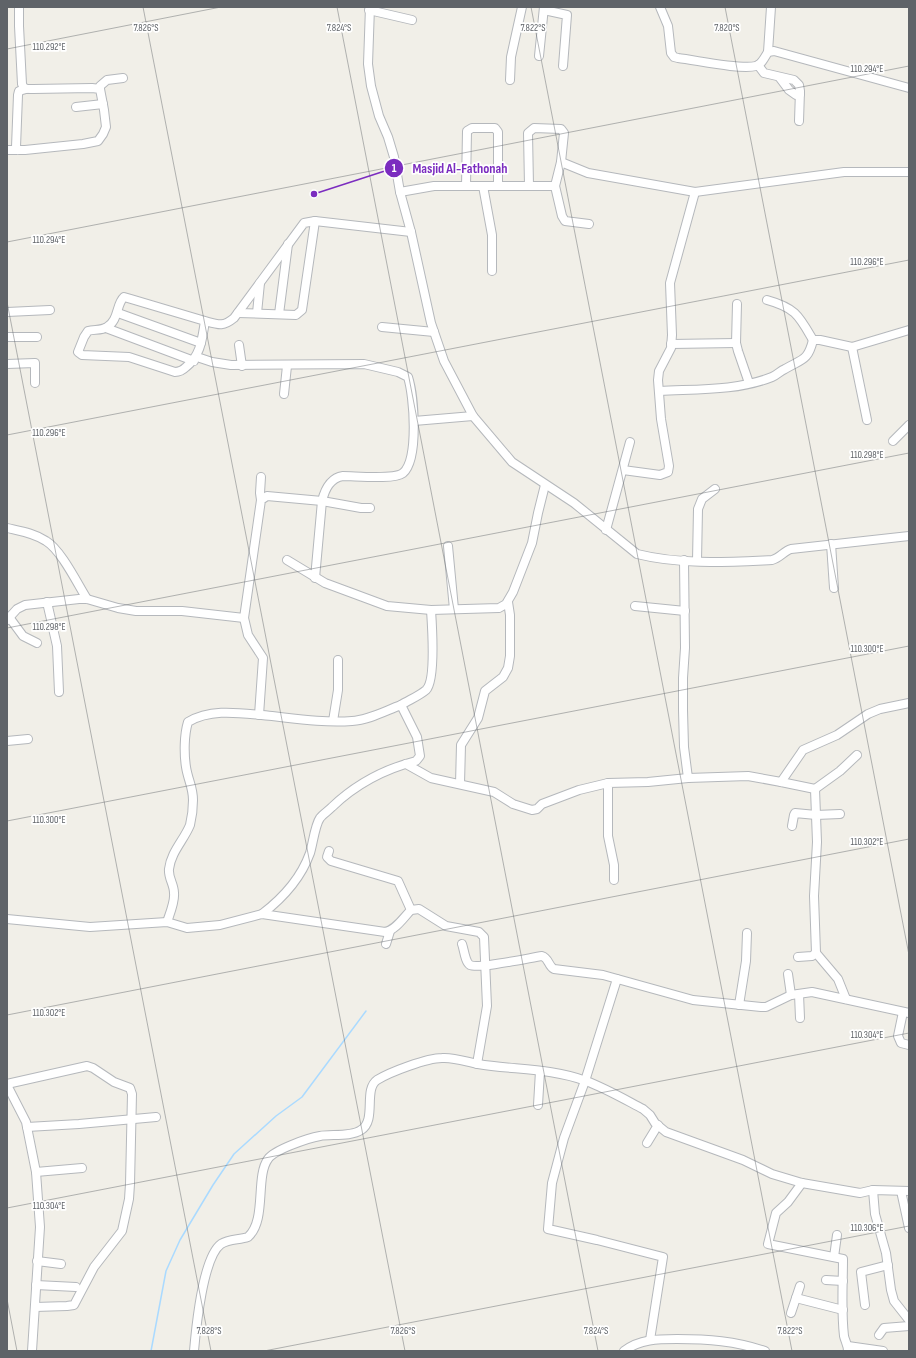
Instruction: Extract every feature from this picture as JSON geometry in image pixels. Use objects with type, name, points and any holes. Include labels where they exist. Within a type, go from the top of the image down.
[{"type":"street","points":[[19,7],[22,84],[26,89]]},
{"type":"street","points":[[510,80],[511,57],[522,7]]},
{"type":"street","points":[[660,7],[668,26],[670,49],[674,57],[738,66],[758,65],[768,52],[771,7]]},
{"type":"street","points":[[412,20],[369,8],[368,64],[370,86],[390,143],[400,192],[411,232],[434,332],[444,361],[473,416],[512,462],[574,503],[637,554],[664,559],[708,562],[772,560],[792,549],[909,536]]},
{"type":"street","points":[[539,56],[544,8],[567,14],[563,66]]},
{"type":"street","points":[[768,52],[774,51],[909,88]]},
{"type":"street","points":[[758,65],[764,73],[797,82],[800,87],[799,121]]},
{"type":"street","points":[[7,150],[82,144],[98,141],[106,127],[100,86],[105,81],[123,78]]},
{"type":"street","points":[[18,150],[16,147],[19,91],[26,89],[92,88],[100,90]]},
{"type":"street","points":[[76,106],[103,104]]},
{"type":"street","points":[[466,186],[467,131],[472,128],[495,128],[498,132],[498,186]]},
{"type":"street","points":[[529,186],[528,133],[534,128],[561,129],[564,133],[561,162],[555,186],[562,216],[565,221],[589,224]]},
{"type":"street","points":[[561,162],[588,173],[695,192],[844,172],[909,172]]},
{"type":"street","points":[[400,192],[434,186],[555,186]]},
{"type":"street","points":[[483,186],[492,235],[492,271]]},
{"type":"street","points":[[623,470],[660,475],[668,472],[669,466],[661,419],[658,380],[659,371],[671,348],[670,283],[695,192]]},
{"type":"street","points":[[106,328],[111,324],[118,313],[124,297],[214,324],[224,325],[238,313],[304,223],[316,222],[411,232]]},
{"type":"street","points":[[238,313],[296,315],[302,310],[316,222]]},
{"type":"street","points":[[280,314],[288,244]]},
{"type":"street","points":[[257,313],[260,282]]},
{"type":"street","points":[[660,391],[719,388],[748,383],[774,376],[802,360],[810,353],[813,340],[802,320],[796,313],[782,305],[768,300]]},
{"type":"street","points":[[737,304],[736,342],[748,383]]},
{"type":"street","points":[[7,312],[50,310]]},
{"type":"street","points":[[118,313],[201,343]]},
{"type":"street","points":[[205,321],[201,343],[195,359],[182,370],[175,372],[129,357],[82,355],[78,353],[88,331],[106,328],[195,359],[231,366],[364,364],[398,372],[408,377],[414,421],[412,458],[409,466],[403,473],[392,477],[338,477],[332,480],[328,485],[322,501],[315,578]]},
{"type":"street","points":[[382,327],[434,332]]},
{"type":"street","points":[[813,340],[820,340],[852,347],[909,330]]},
{"type":"street","points":[[7,337],[36,337]]},
{"type":"street","points":[[671,344],[736,342]]},
{"type":"street","points":[[239,345],[242,366]]},
{"type":"street","points":[[852,347],[867,420]]},
{"type":"street","points":[[7,364],[34,363],[35,383]]},
{"type":"street","points":[[284,394],[286,366]]},
{"type":"street","points":[[414,421],[473,416]]},
{"type":"street","points":[[893,441],[909,425]]},
{"type":"street","points":[[606,530],[630,442]]},
{"type":"street","points":[[259,715],[263,658],[248,635],[244,618],[261,500],[261,477]]},
{"type":"street","points":[[287,560],[325,584],[387,606],[431,610],[499,608],[508,602],[532,543],[545,485]]},
{"type":"street","points":[[697,561],[698,509],[702,499],[715,489]]},
{"type":"street","points":[[261,500],[266,496],[322,501],[361,508],[370,508]]},
{"type":"street","points":[[7,528],[38,536],[51,544],[88,599]]},
{"type":"street","points":[[831,544],[834,588]]},
{"type":"street","points":[[448,546],[454,609]]},
{"type":"street","points":[[684,560],[686,648],[683,678],[683,710],[684,747],[688,778]]},
{"type":"street","points":[[36,643],[23,636],[8,618],[17,609],[25,605],[88,599],[118,608],[136,611],[182,611],[244,618]]},
{"type":"street","points":[[47,602],[57,646],[60,692]]},
{"type":"street","points":[[460,784],[461,745],[478,718],[485,691],[503,677],[508,668],[510,656],[510,615],[508,602]]},
{"type":"street","points":[[635,606],[685,611]]},
{"type":"street","points":[[167,922],[174,899],[174,892],[169,875],[171,861],[174,852],[190,826],[192,814],[192,790],[186,768],[185,730],[188,722],[196,717],[207,714],[233,712],[302,720],[351,721],[360,720],[401,705],[426,690],[430,684],[432,673],[431,610]]},
{"type":"street","points":[[334,721],[338,690],[338,660]]},
{"type":"street","points":[[781,782],[801,752],[804,750],[837,735],[868,714],[880,709],[909,703]]},
{"type":"street","points":[[7,919],[90,927],[167,922],[187,928],[220,925],[262,914],[274,905],[292,886],[309,854],[320,819],[342,798],[378,775],[416,761],[420,756],[417,737],[401,705]]},
{"type":"street","points":[[7,741],[28,739]]},
{"type":"street","points":[[406,764],[430,778],[494,792],[513,804],[533,810],[538,809],[542,804],[578,790],[608,783],[748,776],[815,789],[857,755]]},
{"type":"street","points":[[608,783],[608,836],[614,865],[614,880]]},
{"type":"street","points":[[815,789],[817,842],[814,896],[816,953],[838,980],[846,999]]},
{"type":"street","points":[[792,826],[795,813],[816,815],[840,814]]},
{"type":"street","points":[[329,851],[328,858],[331,862],[398,881],[411,910]]},
{"type":"street","points":[[386,944],[390,931],[411,910],[419,909],[446,926],[483,934],[486,966],[486,1006],[477,1064]]},
{"type":"street","points":[[262,914],[385,932],[390,931]]},
{"type":"street","points":[[739,1005],[746,961],[747,933]]},
{"type":"street","points":[[462,944],[468,964],[471,965],[486,966],[542,956],[547,959],[552,968],[602,975],[693,1000],[766,1007],[795,995],[812,992],[846,999],[906,1013],[898,1036],[901,1043],[909,1045]]},
{"type":"street","points":[[798,957],[812,956],[816,953]]},
{"type":"street","points":[[788,974],[795,995],[800,1018]]},
{"type":"street","points":[[617,979],[585,1080],[564,1138],[552,1183],[548,1229],[663,1257],[650,1340]]},
{"type":"street","points":[[194,1351],[198,1319],[209,1264],[215,1249],[228,1241],[248,1237],[254,1229],[261,1197],[264,1167],[268,1159],[275,1153],[285,1148],[319,1136],[354,1133],[361,1130],[367,1125],[369,1120],[372,1088],[374,1083],[386,1076],[432,1059],[444,1057],[477,1064],[551,1071],[585,1080],[643,1108],[666,1132],[743,1160],[772,1174],[802,1183],[850,1193],[860,1194],[873,1190],[905,1191],[909,1228]]},
{"type":"street","points":[[32,1351],[40,1227],[36,1172],[27,1127],[7,1084],[79,1067],[90,1067],[110,1080],[130,1088],[132,1094],[129,1199],[122,1231],[94,1267],[74,1305],[35,1307]]},
{"type":"street","points":[[538,1105],[540,1070]]},
{"type":"street","points":[[27,1127],[156,1116]]},
{"type":"street","points":[[647,1143],[658,1125]]},
{"type":"street","points":[[36,1172],[82,1168]]},
{"type":"street","points":[[802,1183],[788,1202],[776,1213],[768,1244],[843,1259],[844,1338],[848,1348],[883,1351]]},
{"type":"street","points":[[873,1190],[875,1214],[888,1265],[894,1301],[909,1320]]},
{"type":"street","points":[[834,1257],[836,1235]]},
{"type":"street","points":[[37,1261],[62,1264]]},
{"type":"street","points":[[865,1305],[860,1274],[862,1270],[888,1265]]},
{"type":"street","points":[[826,1280],[843,1281]]},
{"type":"street","points":[[36,1285],[76,1287]]},
{"type":"street","points":[[790,1313],[800,1286]]},
{"type":"street","points":[[796,1298],[843,1310]]},
{"type":"street","points":[[879,1335],[884,1328],[909,1326]]},
{"type":"street","points":[[624,1351],[636,1344],[650,1340],[667,1339],[720,1340],[765,1351]]},
{"type":"waterway","points":[[151,1351],[166,1271],[180,1240],[213,1185],[234,1154],[276,1116],[302,1097],[366,1011]]},
{"type":"place","name":"Masjid Al-Fathonah","points":[[314,194]]}]
